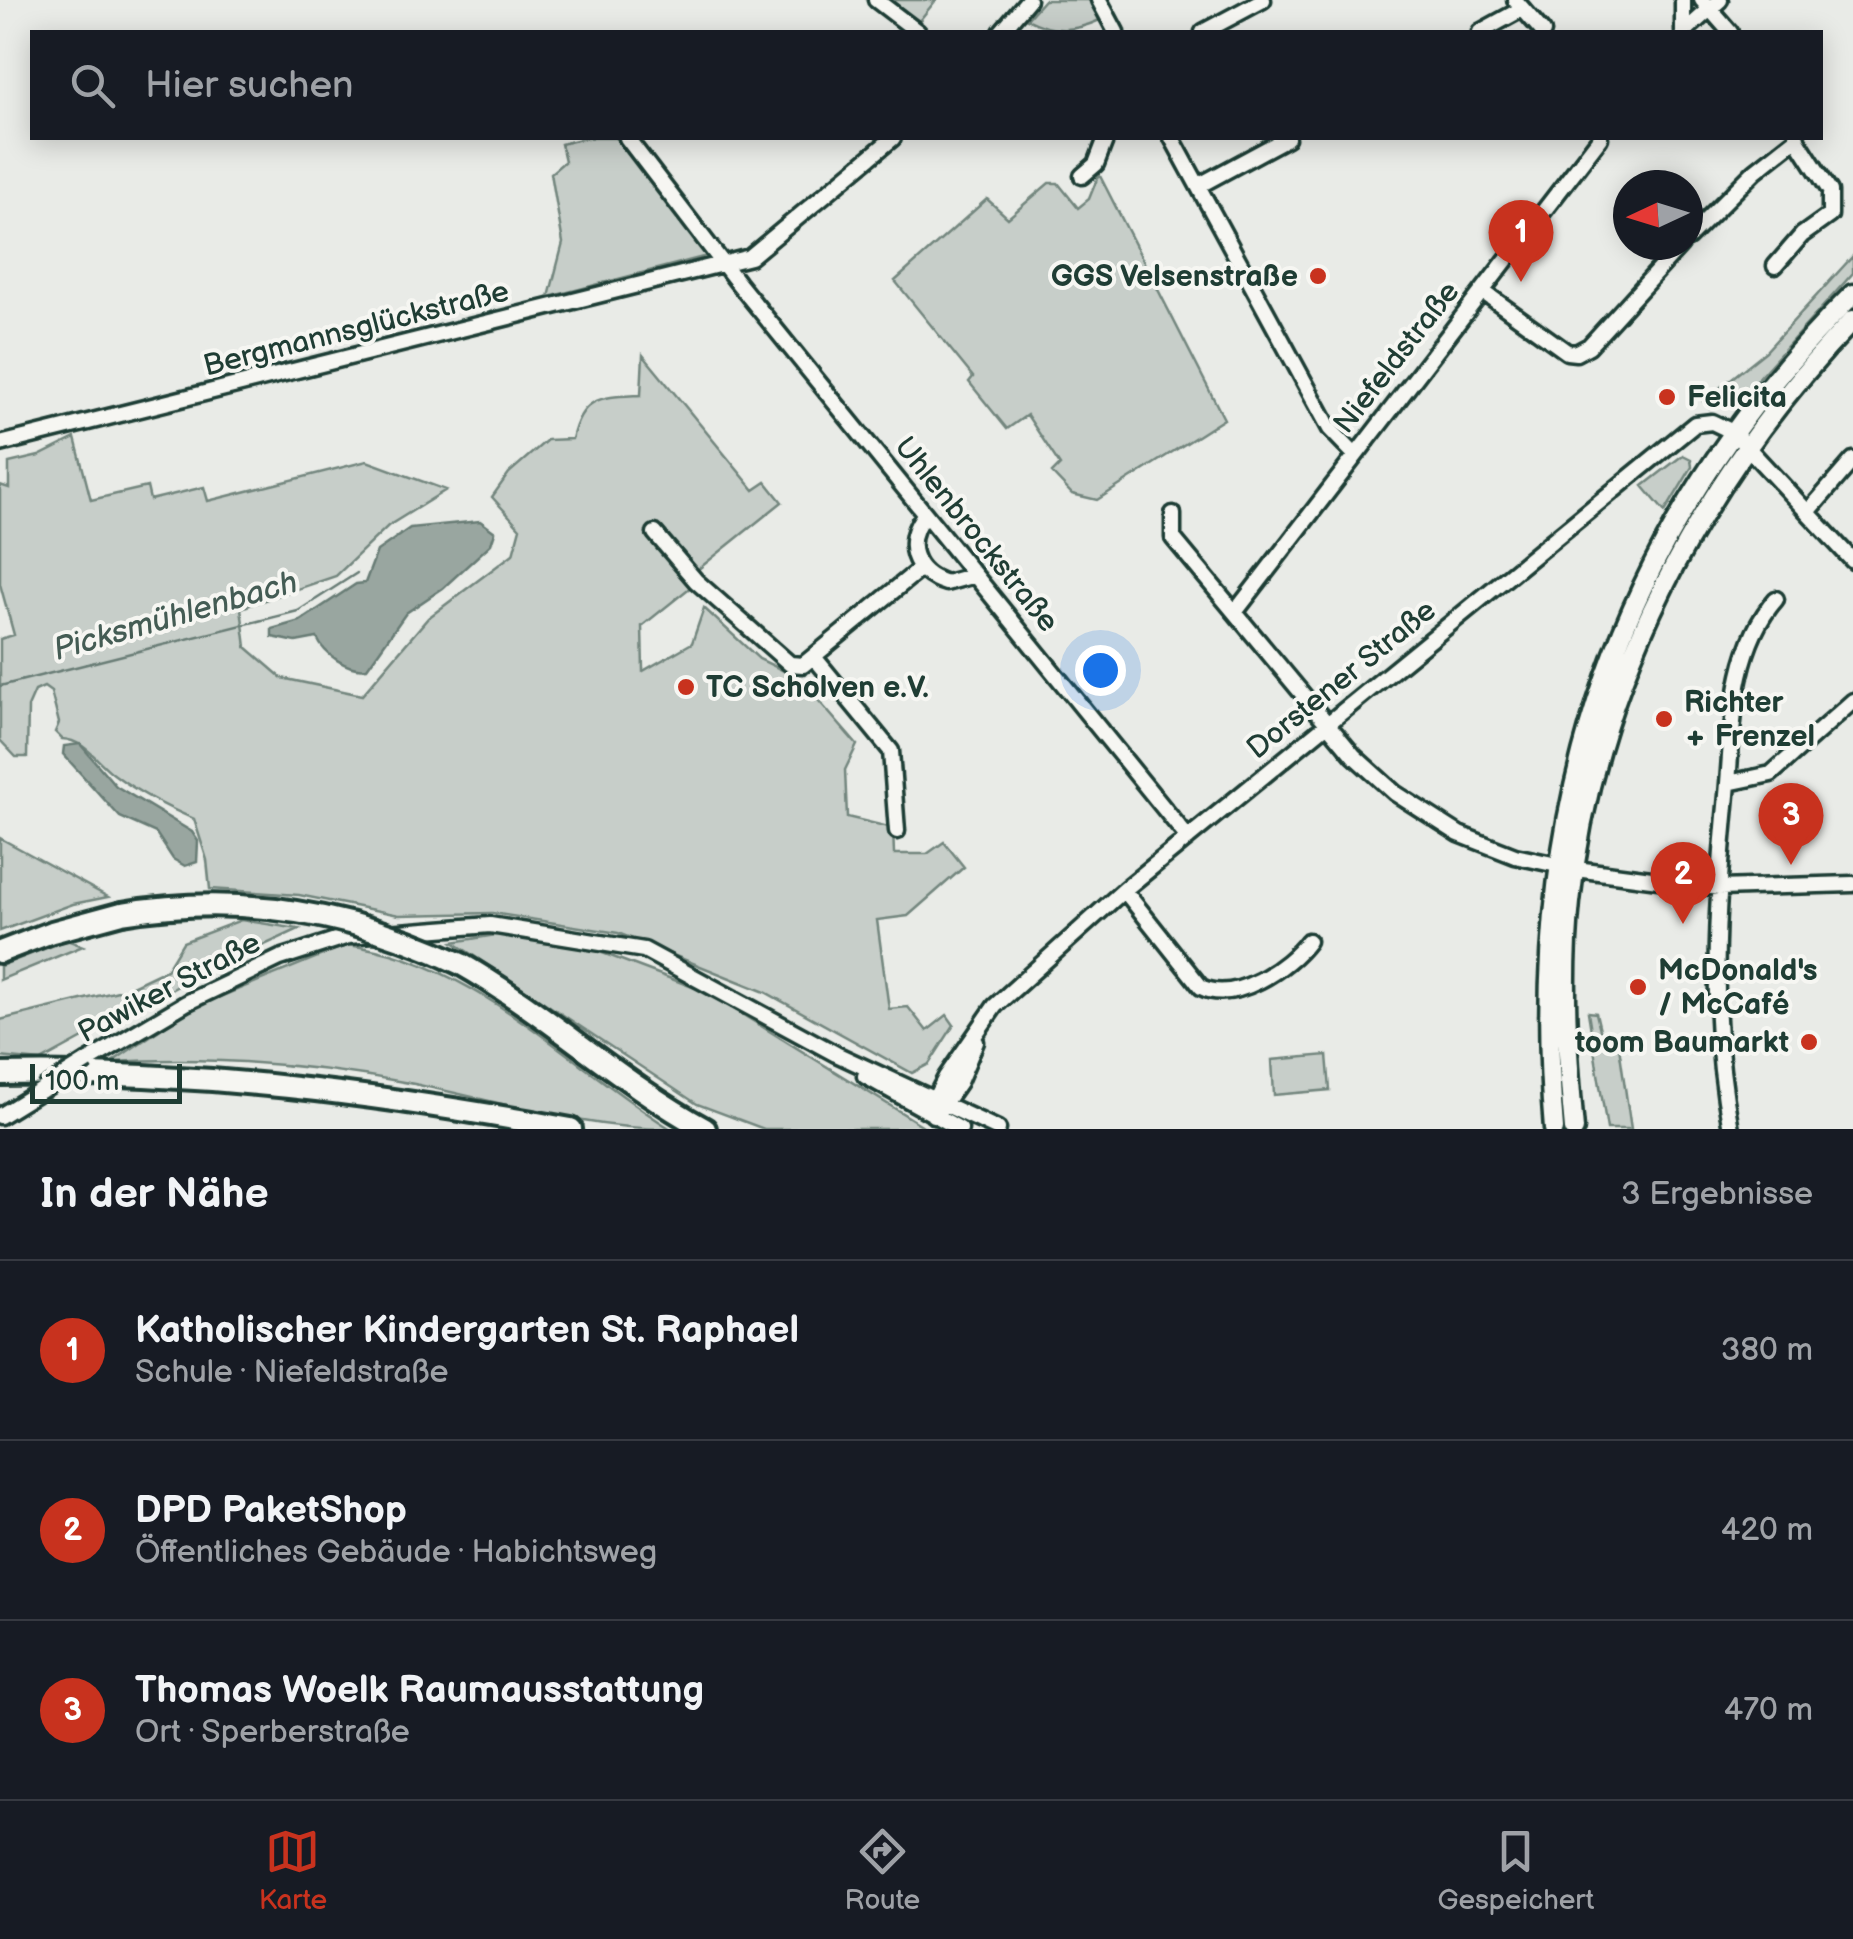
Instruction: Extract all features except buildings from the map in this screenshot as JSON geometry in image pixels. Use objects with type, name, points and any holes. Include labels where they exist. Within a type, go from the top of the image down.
[{"type":"highway","points":[[0,952],[52,932],[122,914],[194,904],[296,909],[398,936],[461,964],[510,992],[621,1077],[704,1129]]},
{"type":"highway","points":[[0,1074],[252,1082],[390,1096],[571,1129]]},
{"type":"main road","points":[[1554,1129],[1547,1039],[1566,868],[1641,633],[1740,438],[1794,356],[1853,294]]},
{"type":"main road","points":[[1740,438],[1853,320]]},
{"type":"main road","points":[[1566,868],[1566,991],[1574,1129]]},
{"type":"street","points":[[876,0],[915,30]]},
{"type":"street","points":[[1003,30],[1028,0]]},
{"type":"street","points":[[1099,0],[1115,30]]},
{"type":"street","points":[[1207,30],[1263,0]]},
{"type":"street","points":[[1684,0],[1684,30]]},
{"type":"street","points":[[1686,30],[1711,3],[1729,30]]},
{"type":"street","points":[[1483,30],[1519,5],[1542,30]]},
{"type":"street","name":"Uhlenbrockstraße","points":[[630,140],[1188,838]]},
{"type":"street","name":"Bergmannsglückstraße","points":[[0,444],[725,264],[760,250],[891,140]]},
{"type":"street","points":[[1082,176],[1096,164],[1105,140]]},
{"type":"street","points":[[1173,140],[1330,429],[1355,455]]},
{"type":"street","points":[[1198,186],[1283,140]]},
{"type":"street","name":"Niefeldstraße","points":[[1236,611],[1598,140]]},
{"type":"street","points":[[1703,223],[1755,170],[1793,140]]},
{"type":"street","points":[[1775,266],[1802,236],[1830,215],[1830,191],[1797,140]]},
{"type":"street","points":[[1482,291],[1567,352],[1576,353],[1589,346],[1668,260]]},
{"type":"street","name":"Dorstener Straße","points":[[937,1107],[995,1006],[1124,890],[1695,424],[1712,422],[1740,438]]},
{"type":"street","points":[[1740,438],[1853,561]]},
{"type":"street","points":[[1808,512],[1853,460]]},
{"type":"street","points":[[925,514],[912,535],[914,558],[920,569],[946,584],[975,576]]},
{"type":"street","points":[[1172,514],[1173,538],[1374,776],[1436,822],[1482,845],[1566,868],[1719,888],[1853,884]]},
{"type":"street","points":[[655,534],[696,581],[790,664],[804,665],[920,569]]},
{"type":"street","points":[[1731,1129],[1716,1016],[1719,888],[1731,730],[1744,663],[1758,620],[1776,599]]},
{"type":"street","points":[[814,656],[891,751],[897,832]]},
{"type":"street","points":[[1728,782],[1771,774],[1853,701]]},
{"type":"street","points":[[1124,890],[1202,987],[1212,992],[1229,993],[1279,967],[1294,959],[1308,941]]},
{"type":"street","name":"Pawiker Straße","points":[[0,1116],[186,1003],[280,958],[348,936],[490,925],[644,950],[937,1107],[998,1129]]},
{"type":"street","name":"Pawiker Straße","points":[[0,1108],[42,1090]]},
{"type":"street","name":"Pawiker Straße","points":[[937,1107],[960,1129]]},
{"type":"shaded area","points":[[891,0],[936,0],[919,21]]},
{"type":"shaded area","points":[[1044,0],[1089,0],[1100,20],[1064,29],[1027,19]]},
{"type":"shaded area","points":[[618,140],[707,256],[549,297],[563,243],[551,173],[565,161],[561,144]]},
{"type":"shaded area","points":[[1099,174],[1224,419],[1097,500],[1072,494],[1052,473],[1060,465],[1027,415],[1007,429],[969,382],[973,377],[895,281],[987,199],[1008,218],[1049,183],[1058,183],[1078,208],[1089,199]]},
{"type":"shaded area","points":[[1853,256],[1853,273],[1745,393],[1710,408],[1703,401],[1766,351]]},
{"type":"shaded area","points":[[643,355],[754,490],[766,482],[782,502],[686,579],[692,586],[642,626],[643,671],[692,643],[704,608],[759,659],[799,678],[857,745],[845,770],[847,817],[893,828],[894,854],[927,854],[944,842],[964,867],[908,916],[877,920],[889,1009],[908,1007],[927,1031],[947,1015],[954,1025],[929,1064],[912,1073],[765,992],[618,933],[492,913],[399,915],[299,895],[210,889],[207,860],[194,819],[143,794],[84,747],[62,739],[55,732],[59,723],[51,692],[44,687],[35,691],[28,707],[27,757],[16,757],[0,740],[0,639],[14,635],[0,584],[0,485],[9,488],[9,463],[39,456],[75,438],[91,500],[147,487],[150,500],[204,487],[208,501],[367,461],[446,490],[388,526],[336,576],[241,608],[246,647],[282,678],[362,695],[428,618],[513,554],[520,528],[492,497],[509,473],[547,440],[572,439],[582,414],[596,401],[641,395]]},
{"type":"shaded area","points":[[1683,455],[1691,459],[1692,467],[1665,512],[1643,486]]},
{"type":"shaded area","points":[[480,521],[495,532],[491,544],[443,588],[406,613],[367,668],[337,660],[317,638],[296,642],[272,637],[272,629],[300,621],[356,584],[365,583],[377,551],[410,528]]},
{"type":"shaded area","points":[[80,744],[116,786],[192,832],[198,841],[197,862],[185,866],[173,859],[156,833],[120,817],[63,754],[64,746]]},
{"type":"shaded area","points":[[0,838],[108,897],[73,904],[0,931]]},
{"type":"shaded area","points":[[241,920],[299,929],[189,980],[41,1061],[0,1057],[0,1020],[126,989],[166,970],[183,942]]},
{"type":"shaded area","points":[[502,934],[584,946],[706,992],[928,1129],[764,1129],[697,1104],[453,942]]},
{"type":"shaded area","points":[[67,940],[83,946],[0,980],[0,966]]},
{"type":"shaded area","points":[[347,945],[393,954],[478,992],[671,1129],[571,1119],[409,1083],[298,1066],[187,1060],[112,1062],[190,1009]]},
{"type":"shaded area","points":[[1588,1012],[1596,1013],[1602,1038],[1618,1039],[1631,1129],[1607,1129]]},
{"type":"shaded area","points":[[1327,1055],[1330,1090],[1274,1095],[1272,1060]]},
{"type":"waterway","name":"Picksmühlenbach","points":[[0,686],[298,611],[357,573]]},
{"type":"place","name":"GGS Velsenstraße","points":[[1318,276]]},
{"type":"place","name":"Katholischer Kindergarten St. Raphael","points":[[1521,282]]},
{"type":"place","name":"Felicita","points":[[1667,397]]},
{"type":"place","name":"TC Scholven e.V.","points":[[686,687]]},
{"type":"place","name":"Richter + Frenzel","points":[[1664,719]]},
{"type":"place","name":"Thomas Woelk Raumausstattung","points":[[1791,865]]},
{"type":"place","name":"DPD PaketShop","points":[[1683,924]]},
{"type":"place","name":"McDonald's / McCafé","points":[[1638,987]]},
{"type":"place","name":"toom Baumarkt","points":[[1809,1042]]}]
